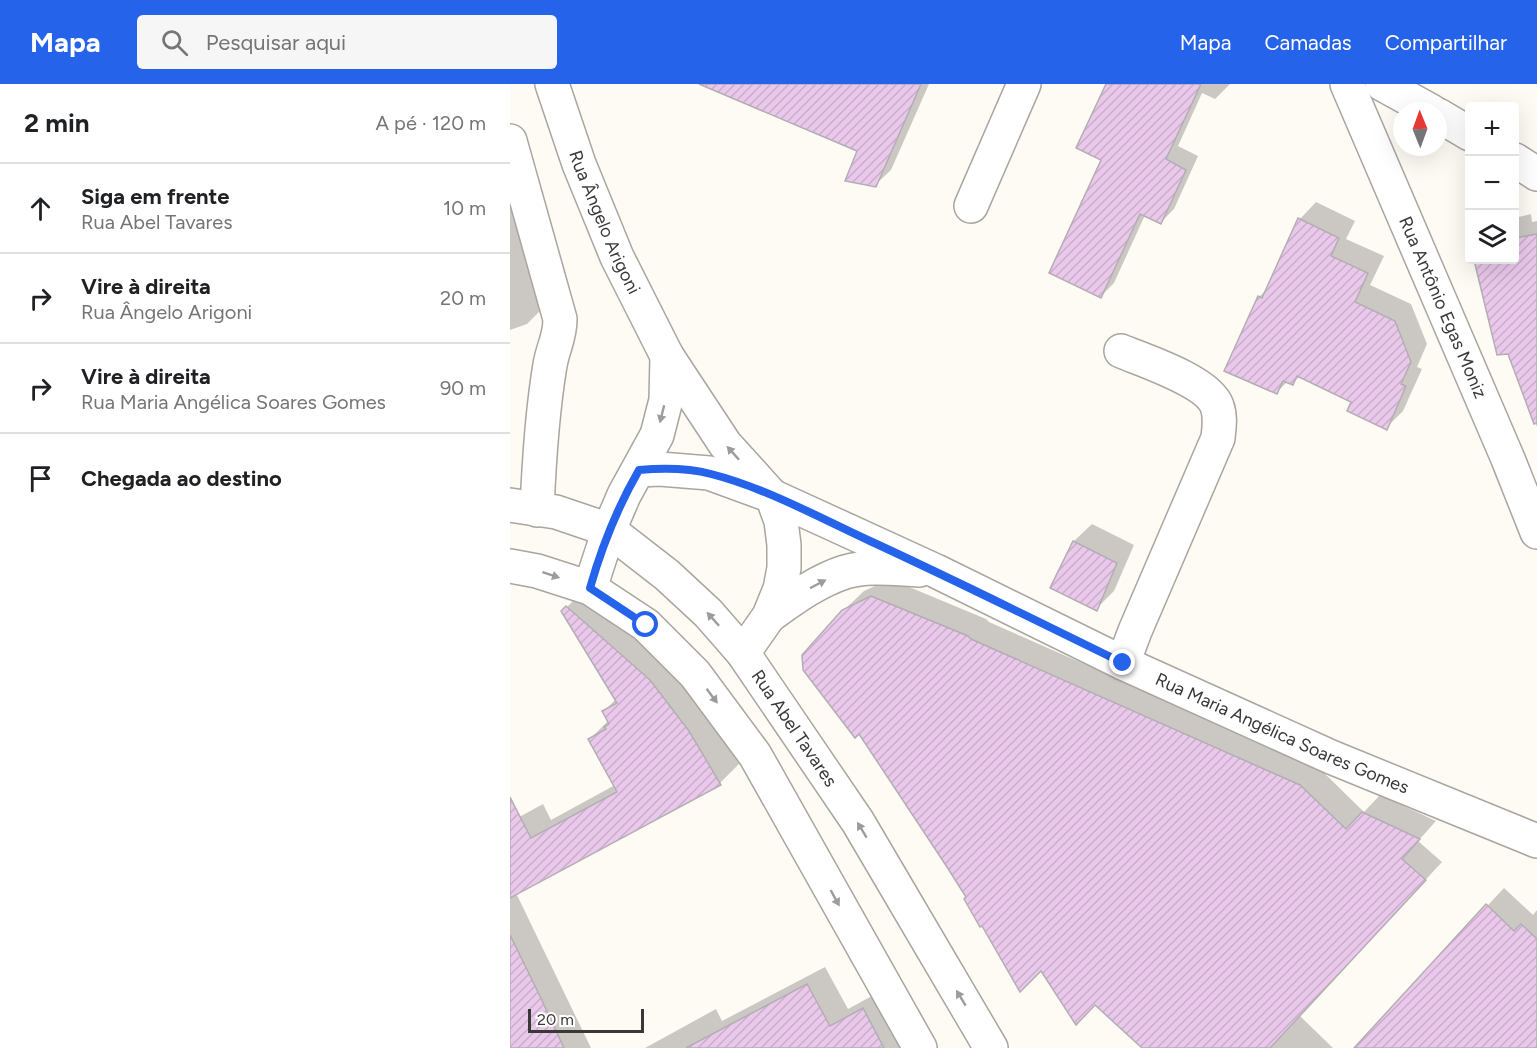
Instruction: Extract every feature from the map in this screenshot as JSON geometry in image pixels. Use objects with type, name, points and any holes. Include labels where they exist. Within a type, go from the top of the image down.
[{"type":"street","name":"Rua Ângelo Arigoni","points":[[552,84],[579,164],[617,256],[667,356],[725,444],[772,496],[781,520],[784,568],[780,589],[769,616],[743,653]]},
{"type":"street","points":[[971,206],[1024,84]]},
{"type":"street","name":"Rua Antônio Egas Moniz","points":[[1347,84],[1508,459],[1537,532]]},
{"type":"street","points":[[1382,84],[1415,102]]},
{"type":"street","points":[[1447,120],[1465,131]]},
{"type":"street","points":[[510,141],[560,319],[560,335],[550,363],[539,451],[524,507]]},
{"type":"street","points":[[1519,163],[1537,174]]},
{"type":"street","points":[[1121,351],[1193,382],[1207,392],[1216,404],[1220,421],[1218,438],[1123,663]]},
{"type":"street","name":"Rua Ângelo Arigoni","points":[[590,588],[609,530],[624,495],[657,435],[666,400],[667,356]]},
{"type":"street","name":"Rua Maria Angélica Soares Gomes","points":[[639,470],[660,468],[709,473],[772,496],[936,571],[1123,663],[1331,758],[1537,841]]},
{"type":"street","name":"Rua Abel Tavares","points":[[524,507],[556,512],[609,530],[667,575],[708,613],[743,653],[858,822],[991,1048]]},
{"type":"street","points":[[510,566],[537,571],[590,588],[646,625],[695,674],[755,755],[920,1048]]},
{"type":"street","name":"Rua Maria Angélica Soares Gomes","points":[[769,616],[819,583],[847,572],[876,568],[936,571]]},
{"type":"building","points":[[699,84],[921,84],[876,187],[845,181],[857,151]]},
{"type":"building","points":[[1106,84],[1201,84],[1166,159],[1186,170],[1161,224],[1140,214],[1101,298],[1049,273],[1101,160],[1076,148]]},
{"type":"building","points":[[1298,218],[1339,238],[1331,256],[1368,273],[1355,302],[1395,321],[1411,362],[1401,384],[1406,386],[1387,430],[1347,411],[1351,402],[1297,376],[1293,385],[1283,381],[1277,394],[1224,371],[1258,296],[1262,298]]},
{"type":"building","points":[[1537,234],[1537,423],[1534,424],[1508,354],[1497,355],[1475,264],[1519,264],[1519,237]]},
{"type":"building","points":[[1073,541],[1117,563],[1097,611],[1050,588]]},
{"type":"building","points":[[871,596],[968,636],[1300,785],[1346,829],[1362,812],[1420,839],[1402,859],[1426,880],[1270,1048],[1142,1048],[1095,1005],[1076,1025],[1041,971],[1020,992],[964,899],[966,897],[859,734],[855,738],[803,670],[802,655],[842,610]]},
{"type":"building","points":[[566,606],[650,680],[689,731],[721,785],[510,898],[510,797],[531,838],[617,792],[588,739],[606,729],[604,727],[609,724],[602,711],[617,703],[561,611]]},
{"type":"building","points":[[1486,904],[1514,931],[1521,924],[1537,939],[1537,1048],[1354,1048]]},
{"type":"building","points":[[510,935],[538,992],[564,1048],[510,1048]]},
{"type":"building","points":[[807,984],[830,1026],[863,1008],[884,1048],[686,1048]]},
{"type":"route","points":[[646,625],[590,588],[609,530],[624,495],[639,470],[660,468],[686,470],[709,473],[772,496],[936,571],[1123,663]]}]
